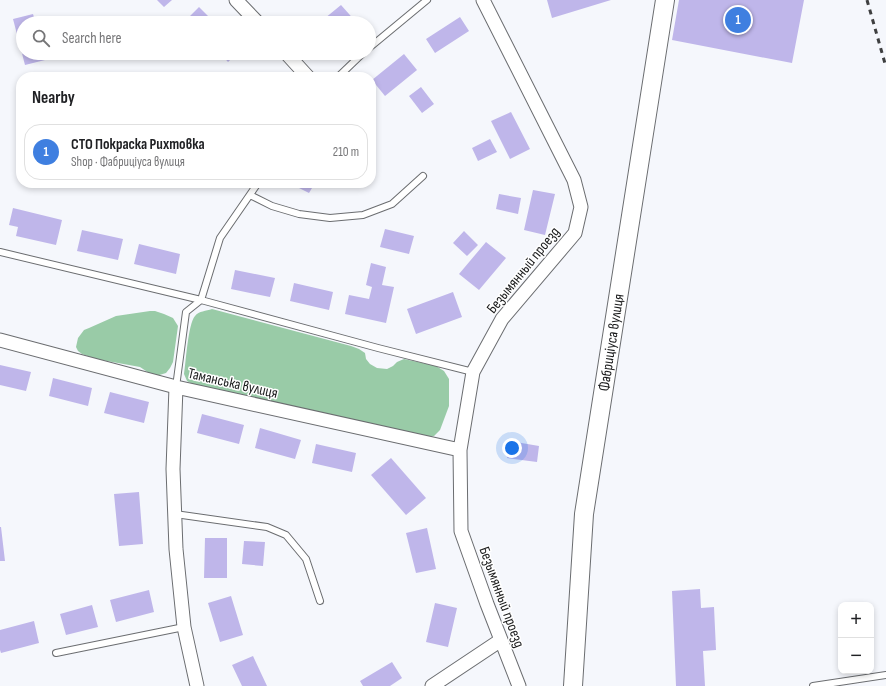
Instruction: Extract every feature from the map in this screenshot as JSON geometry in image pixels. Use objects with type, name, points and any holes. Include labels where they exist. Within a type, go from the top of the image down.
[{"type":"main road","name":"Фабриціуса вулиця","points":[[573,686],[584,514],[665,0]]},
{"type":"street","points":[[236,0],[251,16]]},
{"type":"street","name":"Безымянный проезд","points":[[483,0],[574,180],[581,207],[575,233],[502,319],[473,372],[460,450],[461,532],[519,686]]},
{"type":"street","points":[[292,60],[303,72]]},
{"type":"street","name":"Таманська вулиця","points":[[0,340],[176,387],[460,450]]},
{"type":"street","points":[[176,387],[173,469],[176,549],[184,627],[195,679],[198,686]]},
{"type":"street","points":[[432,686],[501,640]]},
{"type":"lane","points":[[376,42],[427,0]]},
{"type":"lane","points":[[343,72],[356,60]]},
{"type":"lane","points":[[250,195],[272,206],[299,214],[330,218],[363,215],[392,204],[423,176]]},
{"type":"lane","points":[[176,387],[186,312],[200,300],[220,238],[255,188]]},
{"type":"lane","points":[[0,252],[200,300],[473,372]]},
{"type":"lane","points":[[175,514],[267,527],[286,535],[306,559],[320,601]]},
{"type":"lane","points":[[56,653],[184,627]]},
{"type":"lane","points":[[812,686],[886,675]]},
{"type":"green space","points":[[212,309],[351,346],[365,353],[366,359],[370,364],[377,368],[387,369],[404,359],[436,366],[444,371],[449,379],[449,406],[440,430],[434,436],[426,437],[196,386],[187,381],[184,374],[191,327],[197,314]]},
{"type":"green space","points":[[155,311],[173,318],[178,326],[173,362],[166,373],[156,376],[152,375],[140,367],[96,359],[78,351],[76,347],[78,338],[84,330],[116,316]]},
{"type":"building","points":[[157,0],[172,0],[164,7]]},
{"type":"building","points":[[547,0],[611,0],[552,18]]},
{"type":"building","points":[[679,0],[804,0],[792,63],[672,40]]},
{"type":"building","points":[[341,5],[351,16],[328,16]]},
{"type":"building","points":[[199,7],[208,16],[190,16]]},
{"type":"building","points":[[460,17],[469,31],[435,53],[426,39]]},
{"type":"building","points":[[16,18],[16,30],[13,19]]},
{"type":"building","points":[[404,54],[417,70],[385,96],[376,85],[376,77]]},
{"type":"building","points":[[24,60],[45,60],[25,65]]},
{"type":"building","points":[[421,87],[434,104],[422,113],[409,96]]},
{"type":"building","points":[[511,112],[530,149],[510,159],[491,121]]},
{"type":"building","points":[[490,139],[497,152],[478,161],[472,148]]},
{"type":"building","points":[[299,188],[312,188],[309,193]]},
{"type":"building","points":[[533,190],[555,194],[545,235],[524,230]]},
{"type":"building","points":[[499,194],[521,198],[518,214],[496,209]]},
{"type":"building","points":[[13,208],[62,220],[56,245],[16,236],[18,227],[9,225]]},
{"type":"building","points":[[385,229],[414,236],[409,254],[380,247]]},
{"type":"building","points":[[82,230],[123,239],[118,260],[77,251]]},
{"type":"building","points":[[464,231],[478,245],[467,256],[453,243]]},
{"type":"building","points":[[486,242],[506,258],[479,290],[459,274]]},
{"type":"building","points":[[139,244],[180,254],[176,274],[134,264]]},
{"type":"building","points":[[371,263],[386,267],[382,285],[394,287],[386,323],[345,314],[349,295],[369,299],[372,287],[366,285]]},
{"type":"building","points":[[235,270],[275,278],[270,297],[231,289]]},
{"type":"building","points":[[294,283],[333,292],[329,310],[290,301]]},
{"type":"building","points":[[453,292],[462,317],[416,334],[407,309]]},
{"type":"building","points":[[0,365],[31,372],[26,391],[0,385]]},
{"type":"building","points":[[53,378],[92,388],[88,406],[49,396]]},
{"type":"building","points":[[110,392],[149,402],[144,423],[104,413]]},
{"type":"building","points":[[202,414],[244,425],[239,444],[197,433]]},
{"type":"building","points":[[260,428],[301,440],[295,459],[255,448]]},
{"type":"building","points":[[510,441],[539,446],[537,462],[507,458]]},
{"type":"building","points":[[316,444],[356,453],[352,472],[312,463]]},
{"type":"building","points":[[391,458],[426,498],[406,515],[371,475]]},
{"type":"building","points":[[139,492],[143,544],[119,546],[114,494]]},
{"type":"building","points":[[1,527],[5,561],[0,561]]},
{"type":"building","points":[[427,528],[436,569],[416,573],[406,533]]},
{"type":"building","points":[[205,538],[227,538],[227,578],[204,578]]},
{"type":"building","points":[[244,541],[265,542],[263,566],[242,564]]},
{"type":"building","points":[[700,589],[701,608],[714,607],[716,650],[703,651],[705,686],[676,686],[672,591]]},
{"type":"building","points":[[149,590],[154,612],[116,622],[110,600]]},
{"type":"building","points":[[231,596],[243,635],[220,642],[208,603]]},
{"type":"building","points":[[435,603],[457,608],[448,647],[426,642]]},
{"type":"building","points":[[92,605],[98,627],[66,635],[60,614]]},
{"type":"building","points":[[34,621],[39,643],[1,653],[0,630]]},
{"type":"building","points":[[253,656],[267,686],[242,686],[232,665]]},
{"type":"building","points":[[392,662],[402,678],[390,686],[363,686],[360,681]]},
{"type":"railway","points":[[867,0],[886,67]]},
{"type":"place","name":"СТО Покраска Рихтовка","points":[[738,20]]}]
